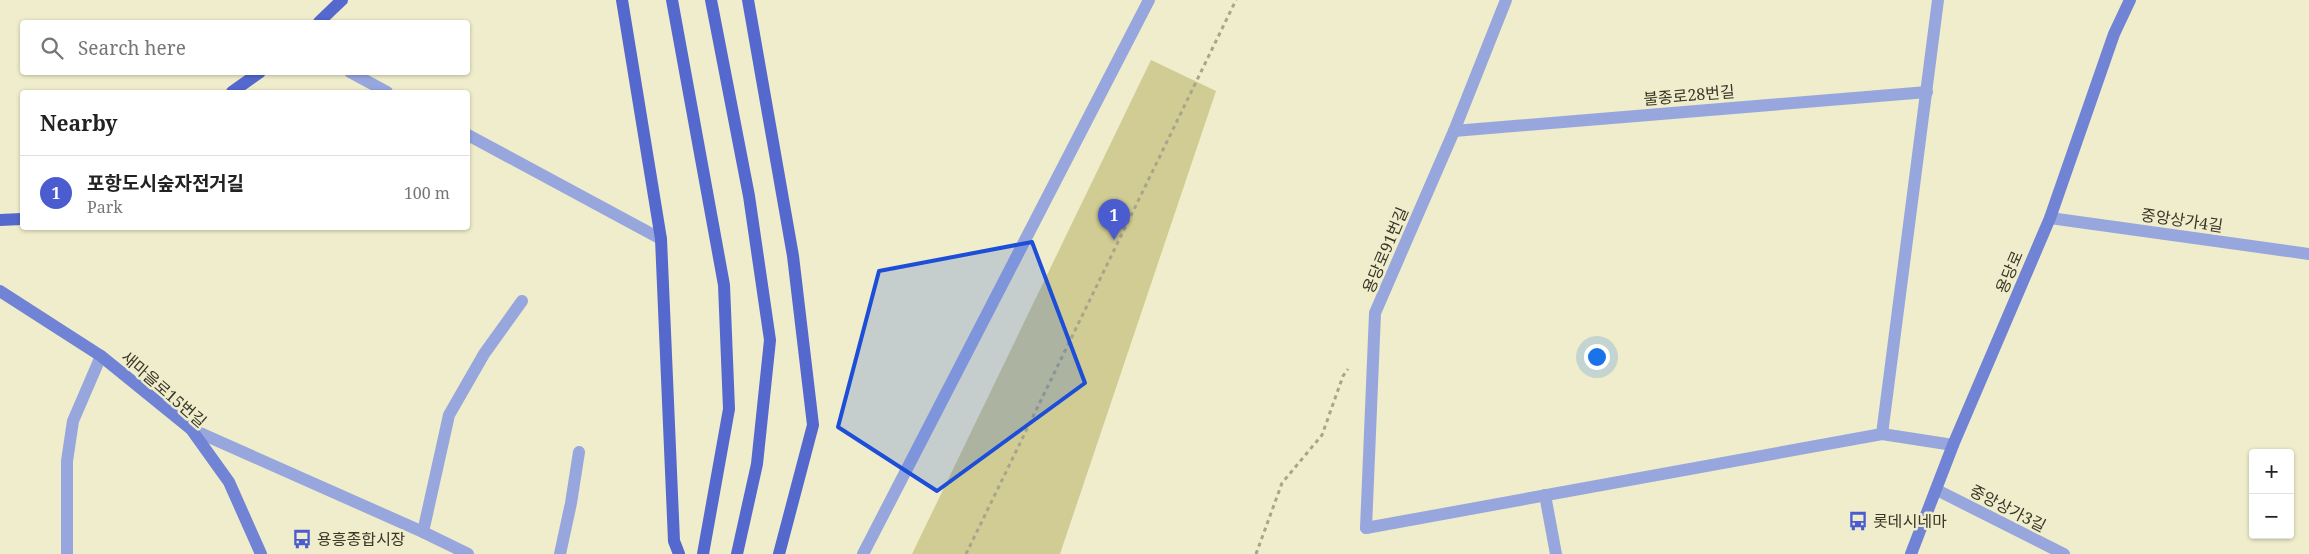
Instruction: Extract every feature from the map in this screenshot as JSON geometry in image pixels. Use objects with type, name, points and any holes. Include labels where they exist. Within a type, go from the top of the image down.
[{"type":"main road","points":[[322,20],[342,0]]},
{"type":"main road","points":[[622,0],[661,239],[674,541],[679,554]]},
{"type":"main road","points":[[672,0],[724,285],[729,408],[703,553]]},
{"type":"main road","points":[[711,0],[749,196],[770,340],[757,464],[737,554]]},
{"type":"main road","points":[[748,0],[793,256],[813,425],[779,554]]},
{"type":"main road","name":"용당로","points":[[1911,554],[1953,445],[2050,218],[2114,34],[2130,0]]},
{"type":"main road","points":[[235,90],[256,75]]},
{"type":"main road","points":[[0,220],[20,219]]},
{"type":"main road","name":"새마을로15번길","points":[[0,291],[101,356],[191,430],[228,482],[261,554]]},
{"type":"street","points":[[863,554],[1149,0]]},
{"type":"street","name":"용당로91번길","points":[[1506,0],[1454,130],[1375,313],[1366,528],[1545,495]]},
{"type":"street","points":[[1882,434],[1938,0]]},
{"type":"street","points":[[356,75],[383,90]]},
{"type":"street","name":"불종로28번길","points":[[1454,130],[1926,92]]},
{"type":"street","points":[[470,136],[661,239]]},
{"type":"street","name":"중앙상가4길","points":[[2050,218],[2309,254]]},
{"type":"street","points":[[423,532],[449,416],[484,354],[522,301]]},
{"type":"street","points":[[68,554],[66,461],[73,421],[101,356]]},
{"type":"street","points":[[191,430],[423,532],[468,554]]},
{"type":"street","points":[[1556,554],[1545,495],[1882,434],[1953,445]]},
{"type":"street","points":[[560,554],[579,452]]},
{"type":"street","name":"중앙상가3길","points":[[1937,490],[2064,554]]},
{"type":"path","points":[[966,554],[1236,0]]},
{"type":"path","points":[[1256,554],[1282,483],[1322,435],[1344,376],[1374,332]]},
{"type":"highlighted area","points":[[1032,242],[1085,383],[937,491],[838,427],[879,271]]},
{"type":"shaded area","points":[[1151,60],[1216,91],[1060,554],[912,554]]},
{"type":"place","name":"포항도시숲자전거길","points":[[1114,240]]},
{"type":"place","name":"롯데시네마","points":[[1858,521]]},
{"type":"place","name":"용흥종합시장","points":[[302,539]]}]
